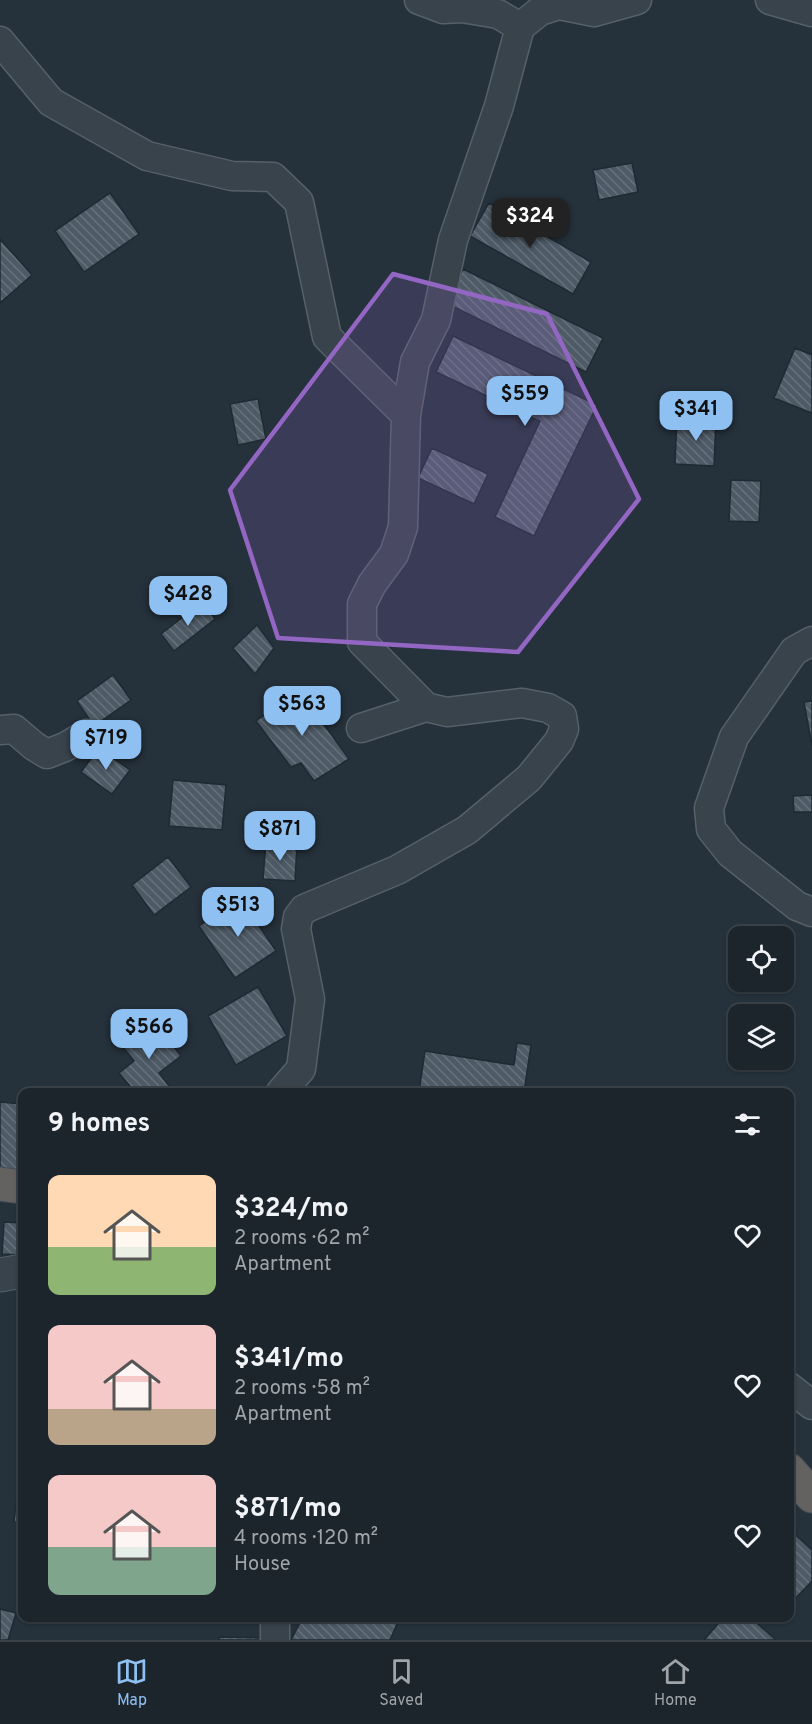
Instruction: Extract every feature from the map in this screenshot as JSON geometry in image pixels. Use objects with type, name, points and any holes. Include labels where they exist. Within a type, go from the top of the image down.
[{"type":"highway","points":[[0,1184],[18,1186]]},
{"type":"highway","points":[[794,1476],[812,1496]]},
{"type":"street","points":[[419,0],[442,9],[462,8],[498,14],[520,27]]},
{"type":"street","points":[[426,707],[362,642],[362,604],[372,585],[394,554],[403,527],[406,415],[415,362],[436,320],[453,240],[499,106],[520,27],[540,11],[559,5],[594,12],[637,0]]},
{"type":"street","points":[[770,0],[812,12]]},
{"type":"street","points":[[0,41],[51,102],[147,156],[232,176],[273,177],[299,202],[327,337],[406,415]]},
{"type":"street","points":[[812,641],[794,651],[734,737],[709,808],[711,829],[730,853],[797,906],[812,912]]},
{"type":"street","points":[[285,1088],[302,1069],[310,999],[296,929],[298,917],[304,909],[397,870],[467,830],[529,778],[559,741],[564,729],[562,716],[548,708],[522,703],[447,712],[426,707],[361,728]]},
{"type":"street","points":[[0,730],[14,729],[47,754],[87,734]]},
{"type":"street","points":[[0,1275],[18,1272]]},
{"type":"street","points":[[794,1391],[812,1405]]},
{"type":"street","points":[[275,1622],[275,1640]]},
{"type":"highlighted area","points":[[393,274],[547,314],[639,499],[518,652],[278,638],[230,490]]},
{"type":"building","points":[[632,163],[638,192],[599,200],[593,170]]},
{"type":"building","points":[[110,193],[139,234],[84,272],[55,231]]},
{"type":"building","points":[[489,203],[591,262],[573,294],[470,236]]},
{"type":"building","points":[[0,239],[32,275],[0,303]]},
{"type":"building","points":[[463,269],[603,338],[586,372],[446,303]]},
{"type":"building","points":[[453,336],[597,405],[534,536],[495,517],[540,421],[436,372]]},
{"type":"building","points":[[795,348],[812,355],[812,413],[774,398]]},
{"type":"building","points":[[258,399],[266,439],[238,445],[230,404]]},
{"type":"building","points":[[677,417],[716,419],[714,466],[675,464]]},
{"type":"building","points":[[432,448],[488,474],[474,504],[418,478]]},
{"type":"building","points":[[731,480],[761,481],[759,522],[729,521]]},
{"type":"building","points":[[202,602],[215,619],[174,651],[161,634]]},
{"type":"building","points":[[257,625],[274,648],[255,674],[233,648]]},
{"type":"building","points":[[113,675],[131,700],[94,726],[77,701]]},
{"type":"building","points":[[299,690],[349,759],[314,781],[301,763],[291,767],[256,721]]},
{"type":"building","points":[[812,701],[812,746],[804,702]]},
{"type":"building","points":[[99,748],[130,770],[112,794],[81,772]]},
{"type":"building","points":[[173,780],[226,785],[222,830],[169,826]]},
{"type":"building","points":[[812,795],[812,812],[794,812],[793,796]]},
{"type":"building","points":[[266,842],[297,844],[295,881],[263,879]]},
{"type":"building","points":[[168,857],[191,887],[154,915],[132,885]]},
{"type":"building","points":[[240,898],[276,951],[235,978],[199,926]]},
{"type":"building","points":[[258,987],[287,1036],[236,1065],[208,1016]]},
{"type":"building","points":[[154,1021],[181,1056],[159,1073],[170,1088],[132,1088],[119,1073],[134,1061],[122,1046]]},
{"type":"building","points":[[517,1043],[531,1045],[525,1088],[420,1088],[425,1051],[514,1065]]},
{"type":"building","points":[[0,1102],[18,1104],[18,1173],[0,1172]]},
{"type":"building","points":[[4,1222],[18,1223],[18,1255],[2,1254]]},
{"type":"building","points":[[18,1485],[18,1522],[14,1522]]},
{"type":"building","points":[[794,1534],[812,1550],[812,1581],[794,1600]]},
{"type":"building","points":[[0,1609],[16,1613],[8,1640],[0,1640]]},
{"type":"building","points":[[300,1622],[398,1622],[390,1640],[291,1640]]},
{"type":"building","points":[[720,1622],[756,1622],[776,1640],[704,1640]]},
{"type":"building","points":[[219,1637],[262,1638],[262,1640],[219,1640]]}]
